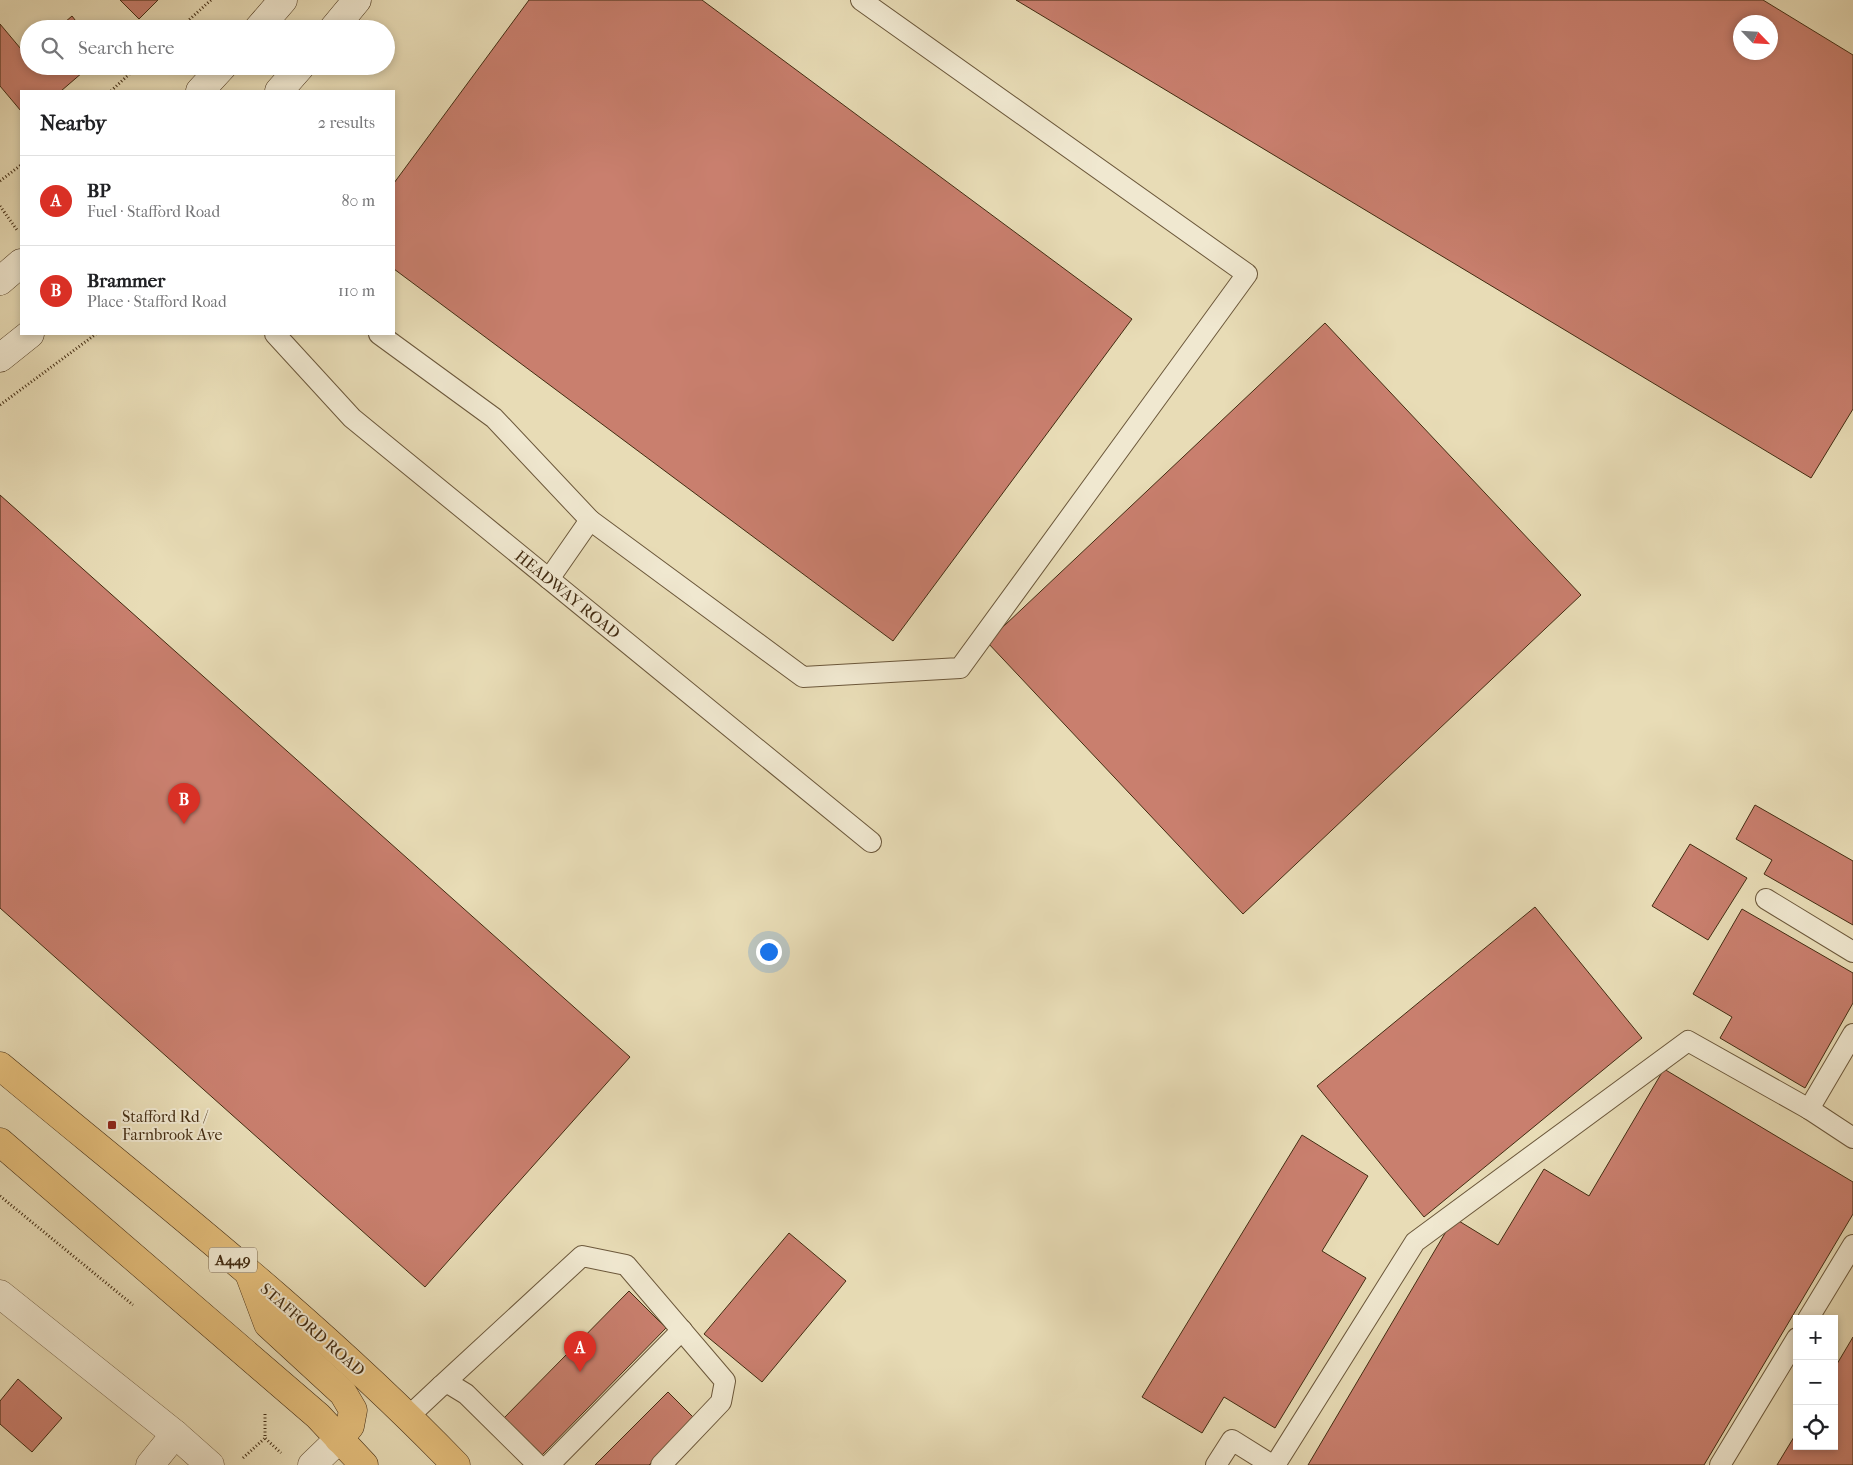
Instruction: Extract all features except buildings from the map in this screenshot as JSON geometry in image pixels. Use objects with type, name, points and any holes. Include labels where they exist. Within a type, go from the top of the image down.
[{"type":"highway","name":"STAFFORD ROAD","points":[[0,1066],[249,1273],[409,1416],[456,1465]]},
{"type":"highway","points":[[0,1142],[318,1416],[364,1465]]},
{"type":"highway","points":[[249,1273],[268,1324],[343,1393],[352,1410],[350,1426],[339,1439]]},
{"type":"street","points":[[266,20],[283,0]]},
{"type":"street","points":[[340,20],[357,0]]},
{"type":"street","points":[[201,90],[215,75]]},
{"type":"street","points":[[280,90],[293,75]]},
{"type":"street","points":[[0,281],[20,264]]},
{"type":"street","points":[[0,358],[29,335]]},
{"type":"street","points":[[0,1294],[175,1434],[210,1465]]},
{"type":"street","points":[[150,1465],[175,1434]]},
{"type":"street","points":[[299,1462],[339,1439]]},
{"type":"lane","points":[[380,335],[494,418],[590,520],[803,677],[960,668],[1246,274],[861,0]]},
{"type":"lane","name":"HEADWAY ROAD","points":[[276,335],[352,418],[871,842]]},
{"type":"lane","points":[[549,579],[590,520]]},
{"type":"lane","points":[[1766,899],[1853,952]]},
{"type":"lane","points":[[1809,1108],[1853,1034]]},
{"type":"lane","points":[[1216,1465],[1232,1440],[1274,1465],[1414,1242],[1688,1041],[1809,1108],[1853,1138]]},
{"type":"lane","points":[[1810,1315],[1853,1244]]},
{"type":"lane","points":[[409,1416],[582,1256],[626,1265],[725,1382],[721,1402],[661,1465]]},
{"type":"lane","points":[[549,1465],[682,1330]]},
{"type":"lane","points":[[1720,1465],[1793,1345]]},
{"type":"lane","points":[[441,1386],[448,1383],[466,1394],[538,1465]]},
{"type":"path","points":[[190,20],[211,0]]},
{"type":"path","points":[[112,90],[128,75]]},
{"type":"path","points":[[0,181],[20,167]]},
{"type":"path","points":[[0,206],[20,236]]},
{"type":"path","points":[[0,405],[95,335]]},
{"type":"path","points":[[0,1196],[136,1307]]},
{"type":"path","points":[[243,1458],[265,1438],[264,1412]]},
{"type":"path","points":[[265,1438],[299,1462]]},
{"type":"place","name":"Brammer","points":[[184,824]]},
{"type":"place","name":"Stafford Rd / Farnbrook Ave","points":[[112,1125]]},
{"type":"place","name":"BP","points":[[580,1372]]}]
